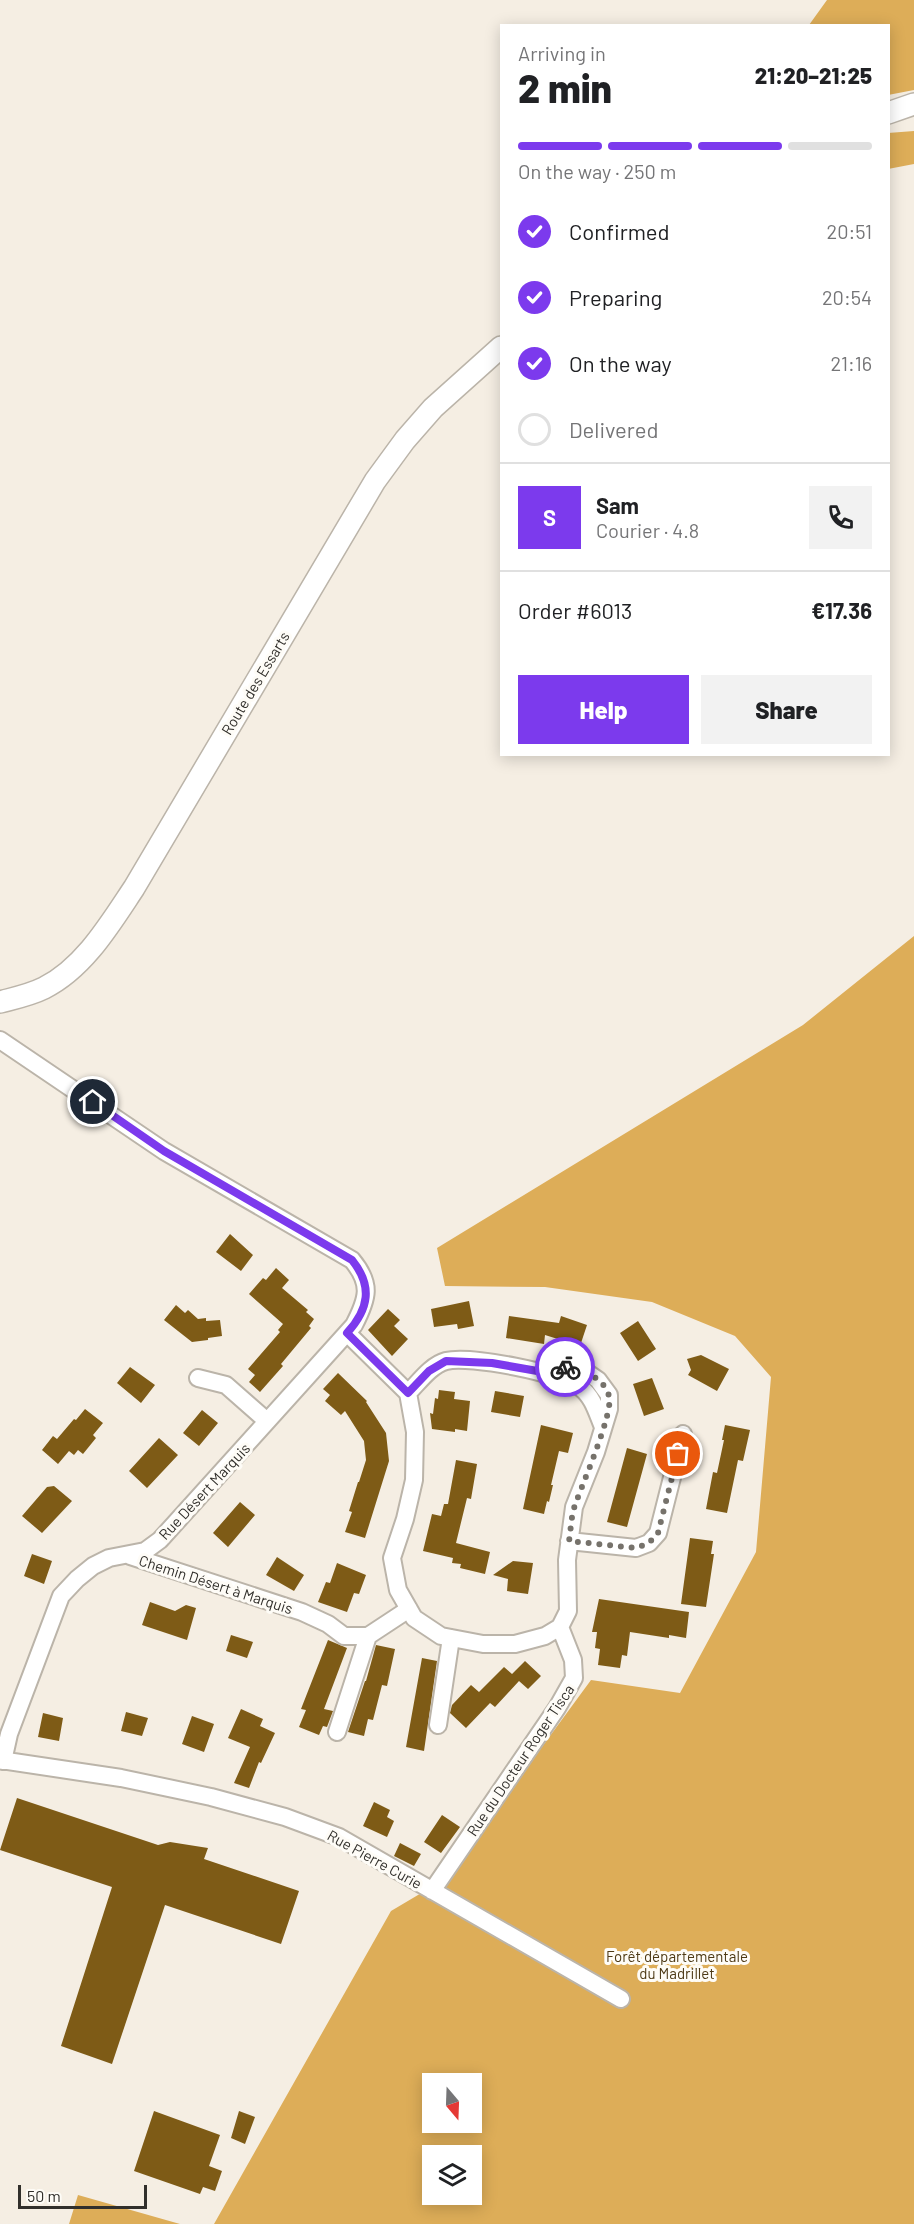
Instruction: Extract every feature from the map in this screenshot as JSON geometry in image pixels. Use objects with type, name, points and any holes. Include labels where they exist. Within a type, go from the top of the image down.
[{"type":"main road","points":[[890,111],[914,104]]},
{"type":"main road","points":[[890,118],[914,116]]},
{"type":"main road","name":"Route des Essarts","points":[[0,1002],[46,987],[87,953],[109,925],[134,888],[375,481],[405,440],[433,408],[500,348]]},
{"type":"street","points":[[0,1040],[164,1151],[352,1260],[363,1274],[367,1293],[363,1308],[347,1333],[408,1393],[415,1432],[414,1480],[405,1519],[392,1558],[398,1590],[414,1618],[441,1636],[483,1644],[515,1644],[544,1636],[560,1627],[568,1611],[567,1560],[574,1507],[603,1427],[593,1402],[582,1388],[567,1380],[543,1372],[492,1363],[446,1361],[429,1371],[408,1393]]},
{"type":"street","name":"Rue Désert Marquis","points":[[2,1761],[9,1734],[61,1596],[93,1566],[109,1558],[129,1556],[145,1551],[160,1540],[347,1333]]},
{"type":"street","points":[[198,1378],[226,1385],[267,1421]]},
{"type":"street","points":[[569,1541],[636,1548],[649,1543],[658,1533],[683,1434]]},
{"type":"street","name":"Chemin Désert à Marquis","points":[[129,1556],[302,1612],[328,1624],[344,1636],[368,1636]]},
{"type":"street","points":[[337,1732],[368,1636],[409,1609]]},
{"type":"street","name":"Rue du Docteur Roger Tisca","points":[[432,1891],[557,1708],[574,1678],[573,1660],[560,1627]]},
{"type":"street","points":[[438,1725],[451,1638]]},
{"type":"street","name":"Rue Pierre Curie","points":[[2,1761],[121,1778],[211,1797],[285,1817],[339,1837],[621,1999]]},
{"type":"green space","points":[[827,0],[914,0],[914,90],[890,95],[890,24],[810,24]]},
{"type":"green space","points":[[914,131],[914,164],[890,169],[890,133]]},
{"type":"green space","name":"Forêt départementale du Madrillet","points":[[914,936],[914,2224],[214,2224],[391,1911],[445,1879],[591,1680],[680,1693],[756,1552],[771,1377],[735,1336],[652,1302],[545,1287],[445,1286],[437,1248],[803,1025]]},
{"type":"green space","points":[[78,2195],[180,2224],[69,2224]]},
{"type":"building","points":[[230,1234],[253,1255],[241,1271],[216,1252]]},
{"type":"building","points":[[276,1268],[289,1280],[282,1288],[308,1310],[306,1312],[314,1319],[309,1326],[311,1328],[281,1364],[283,1366],[260,1392],[249,1382],[255,1375],[248,1369],[280,1332],[278,1330],[283,1324],[249,1294],[263,1278],[266,1280]]},
{"type":"building","points":[[469,1301],[474,1326],[458,1329],[457,1324],[434,1327],[431,1309]]},
{"type":"building","points":[[176,1305],[185,1313],[188,1310],[198,1319],[220,1320],[222,1336],[192,1342],[164,1320]]},
{"type":"building","points":[[388,1309],[400,1320],[394,1326],[408,1339],[392,1356],[368,1330]]},
{"type":"building","points":[[509,1316],[559,1323],[561,1316],[587,1325],[580,1346],[545,1335],[544,1344],[506,1338]]},
{"type":"building","points":[[638,1321],[656,1349],[638,1361],[620,1333]]},
{"type":"building","points":[[701,1355],[729,1369],[717,1391],[688,1375],[691,1370],[687,1359]]},
{"type":"building","points":[[130,1367],[155,1385],[141,1403],[117,1383]]},
{"type":"building","points":[[338,1373],[367,1401],[386,1433],[389,1461],[365,1538],[345,1532],[352,1512],[349,1511],[366,1460],[364,1441],[345,1411],[341,1415],[325,1401],[330,1395],[323,1389]]},
{"type":"building","points":[[652,1378],[664,1409],[644,1416],[633,1384]]},
{"type":"building","points":[[439,1390],[455,1392],[454,1399],[470,1401],[467,1431],[432,1429],[430,1413],[433,1414],[435,1398],[438,1399]]},
{"type":"building","points":[[495,1391],[524,1396],[520,1417],[491,1412]]},
{"type":"building","points":[[85,1409],[103,1423],[93,1435],[96,1438],[83,1454],[78,1450],[74,1455],[69,1451],[58,1464],[42,1450],[53,1436],[57,1439]]},
{"type":"building","points":[[202,1410],[218,1423],[199,1446],[183,1433]]},
{"type":"building","points":[[541,1425],[573,1433],[568,1453],[559,1451],[549,1502],[547,1501],[544,1514],[523,1509]]},
{"type":"building","points":[[725,1425],[750,1430],[743,1461],[738,1460],[727,1513],[706,1509],[713,1472],[717,1473]]},
{"type":"building","points":[[159,1438],[178,1455],[147,1488],[129,1471]]},
{"type":"building","points":[[627,1448],[647,1454],[627,1527],[607,1522]]},
{"type":"building","points":[[456,1460],[477,1464],[471,1499],[467,1498],[456,1543],[490,1552],[485,1574],[460,1568],[461,1564],[452,1563],[453,1558],[423,1551],[432,1514],[441,1516],[444,1504],[448,1504]]},
{"type":"building","points":[[54,1486],[72,1501],[42,1533],[22,1516],[47,1487]]},
{"type":"building","points":[[240,1502],[255,1515],[228,1547],[213,1533]]},
{"type":"building","points":[[690,1538],[713,1541],[711,1554],[714,1554],[706,1607],[681,1604]]},
{"type":"building","points":[[32,1554],[52,1561],[44,1584],[24,1576]]},
{"type":"building","points":[[277,1557],[304,1575],[294,1591],[266,1575]]},
{"type":"building","points":[[513,1561],[533,1563],[528,1594],[507,1591],[508,1579],[493,1575]]},
{"type":"building","points":[[337,1563],[366,1575],[359,1594],[354,1593],[347,1612],[318,1602],[326,1582],[330,1583]]},
{"type":"building","points":[[599,1599],[689,1612],[686,1638],[669,1635],[669,1638],[630,1632],[627,1656],[622,1655],[620,1668],[598,1665],[600,1649],[595,1648],[597,1632],[592,1632]]},
{"type":"building","points":[[150,1602],[175,1611],[186,1605],[196,1608],[187,1640],[142,1625]]},
{"type":"building","points":[[231,1635],[253,1642],[247,1658],[226,1651]]},
{"type":"building","points":[[328,1640],[347,1648],[324,1709],[333,1711],[327,1727],[323,1726],[319,1735],[299,1727],[306,1710],[301,1709]]},
{"type":"building","points":[[376,1645],[395,1649],[387,1686],[382,1685],[373,1720],[368,1719],[364,1736],[348,1732]]},
{"type":"building","points":[[422,1658],[437,1661],[424,1751],[406,1747]]},
{"type":"building","points":[[525,1661],[541,1676],[528,1689],[519,1681],[495,1707],[490,1703],[466,1728],[450,1713],[452,1705],[471,1685],[479,1692],[504,1667],[512,1674]]},
{"type":"building","points":[[241,1709],[263,1719],[260,1726],[275,1733],[261,1763],[259,1762],[249,1788],[234,1783],[250,1747],[228,1738]]},
{"type":"building","points":[[126,1712],[148,1718],[142,1736],[121,1731]]},
{"type":"building","points":[[43,1713],[63,1718],[59,1741],[38,1737]]},
{"type":"building","points":[[192,1716],[214,1724],[204,1752],[182,1744]]},
{"type":"building","points":[[17,1798],[158,1845],[170,1842],[208,1848],[204,1859],[299,1891],[281,1944],[165,1905],[112,2064],[61,2046],[112,1887],[0,1850]]},
{"type":"building","points":[[374,1802],[390,1810],[387,1817],[394,1821],[387,1837],[363,1826]]},
{"type":"building","points":[[442,1815],[460,1827],[441,1853],[424,1842]]},
{"type":"building","points":[[400,1843],[421,1854],[414,1866],[394,1856]]},
{"type":"building","points":[[154,2111],[220,2135],[209,2166],[222,2171],[215,2191],[203,2187],[200,2194],[134,2171]]},
{"type":"building","points":[[239,2111],[255,2117],[245,2144],[231,2138]]},
{"type":"way so far","points":[[565,1367],[582,1370],[598,1380],[609,1395],[609,1409],[596,1452],[574,1507],[569,1541],[636,1548],[649,1543],[658,1533],[678,1454]]},
{"type":"route","points":[[93,1102],[164,1151],[352,1260],[363,1274],[367,1293],[363,1308],[347,1333],[408,1393],[429,1371],[446,1361],[492,1363],[543,1372],[565,1367]]}]
